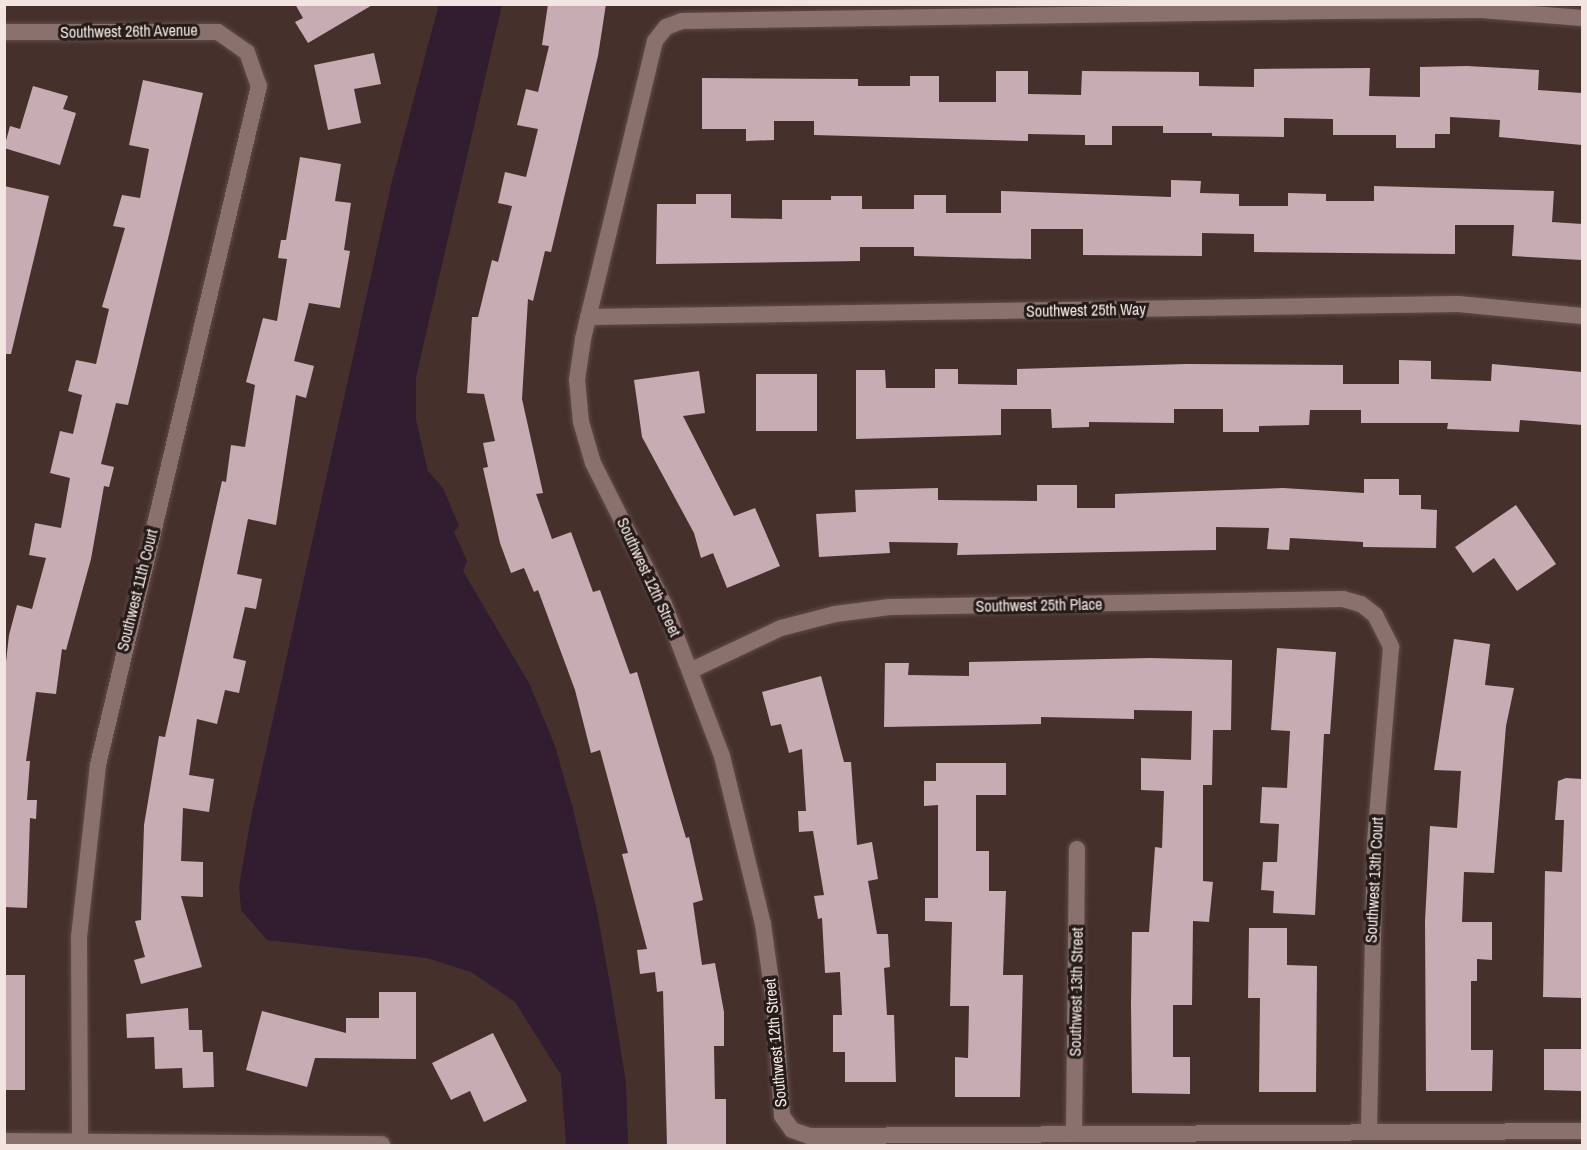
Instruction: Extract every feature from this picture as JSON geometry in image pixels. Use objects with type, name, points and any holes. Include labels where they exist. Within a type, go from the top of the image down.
[{"type":"street","name":"Southwest 12th Street","points":[[1074,1134],[809,1136],[792,1130],[782,1116],[775,1010],[763,924],[722,756],[692,670],[586,443],[577,380],[588,317],[656,41],[666,27],[682,21],[1470,10],[1582,18]]},
{"type":"street","name":"Southwest 26th Avenue","points":[[4,32],[201,29],[234,39],[247,52]]},
{"type":"street","name":"Southwest 11th Court","points":[[80,1140],[79,937],[98,765],[259,86],[247,52]]},
{"type":"street","name":"Southwest 25th Way","points":[[588,317],[1458,304],[1582,316]]},
{"type":"street","name":"Southwest 25th Place","points":[[692,670],[781,628],[835,614],[890,607],[1343,598],[1360,604],[1385,630]]},
{"type":"street","name":"Southwest 13th Court","points":[[1369,1132],[1375,842],[1390,647],[1385,630]]},
{"type":"street","name":"Southwest 13th Street","points":[[1074,1134],[1077,849]]},
{"type":"street","points":[[1074,1134],[1582,1131]]},
{"type":"street","points":[[4,1141],[382,1144]]},
{"type":"shaded area","points":[[439,4],[502,5],[416,377],[416,420],[428,471],[443,488],[459,526],[454,532],[467,561],[463,571],[530,685],[555,746],[573,809],[597,911],[626,1083],[628,1145],[566,1145],[561,1075],[515,1002],[471,972],[427,958],[267,940],[241,910],[239,886],[250,823],[392,181]]},
{"type":"building","points":[[295,4],[374,4],[308,43],[295,22],[303,18]]},
{"type":"building","points":[[548,4],[606,4],[598,56],[551,252],[545,251],[533,301],[528,299],[522,399],[543,493],[536,494],[552,539],[571,532],[593,592],[600,590],[630,674],[637,672],[686,838],[689,837],[703,900],[693,903],[702,965],[715,963],[724,1012],[724,1046],[714,1046],[715,1099],[726,1099],[726,1146],[667,1146],[663,991],[657,992],[655,972],[640,974],[637,950],[647,949],[622,854],[628,853],[600,750],[591,753],[575,690],[538,590],[534,592],[524,568],[511,573],[500,543],[483,468],[488,467],[483,443],[495,441],[484,394],[467,393],[472,317],[478,317],[492,260],[498,262],[512,206],[498,203],[505,172],[526,177],[538,129],[517,125],[526,89],[538,92],[549,46],[542,45]]},
{"type":"building","points":[[374,53],[381,84],[354,89],[361,123],[328,130],[314,65]]},
{"type":"building","points":[[1467,66],[1539,70],[1538,90],[1582,93],[1582,145],[1499,137],[1500,120],[1450,117],[1450,134],[1435,134],[1435,148],[1396,148],[1396,135],[1333,135],[1333,119],[1284,118],[1284,137],[1163,133],[1163,126],[1112,126],[1112,145],[1085,145],[1085,135],[1028,134],[1028,141],[814,135],[814,121],[774,121],[774,140],[746,141],[746,129],[702,129],[702,78],[858,79],[858,86],[910,86],[910,76],[939,76],[939,102],[996,102],[996,71],[1028,71],[1028,94],[1081,95],[1082,71],[1199,72],[1199,86],[1254,87],[1254,69],[1370,68],[1369,96],[1420,97],[1420,67]]},
{"type":"building","points":[[143,80],[203,93],[128,405],[116,403],[101,464],[114,467],[109,487],[104,486],[91,559],[66,650],[62,649],[56,694],[36,692],[26,761],[30,761],[27,800],[37,800],[36,819],[30,818],[27,908],[4,907],[4,680],[9,635],[17,605],[32,609],[46,558],[29,555],[35,523],[61,528],[70,478],[50,473],[60,431],[73,434],[82,395],[68,391],[76,360],[96,364],[109,309],[102,307],[125,228],[113,226],[122,195],[140,198],[149,149],[129,145]]},
{"type":"building","points":[[33,86],[68,96],[63,109],[76,113],[60,165],[4,148],[10,126],[20,129]]},
{"type":"building","points":[[300,157],[341,164],[335,201],[351,203],[344,250],[350,251],[340,308],[309,303],[294,361],[314,366],[306,398],[296,395],[276,525],[248,519],[237,574],[262,579],[256,609],[245,607],[233,658],[246,661],[239,693],[225,690],[217,724],[197,719],[189,775],[214,779],[209,812],[183,808],[181,861],[203,862],[203,897],[181,896],[202,967],[141,984],[134,960],[145,957],[135,921],[141,920],[144,825],[159,736],[165,737],[222,481],[226,482],[231,445],[245,447],[255,385],[246,382],[263,318],[277,321],[287,259],[278,258],[281,240],[286,240]]},
{"type":"building","points":[[1171,180],[1201,181],[1200,193],[1239,194],[1239,206],[1288,206],[1288,193],[1326,194],[1326,201],[1374,201],[1374,186],[1554,191],[1552,222],[1582,224],[1582,260],[1512,256],[1514,225],[1455,225],[1455,254],[1254,252],[1254,234],[1202,233],[1202,256],[1083,255],[1083,229],[1031,229],[1031,259],[914,256],[914,247],[860,247],[860,261],[656,264],[657,204],[696,204],[696,194],[731,194],[731,218],[782,219],[782,200],[831,200],[831,196],[862,196],[862,209],[914,209],[914,195],[946,195],[946,213],[1001,213],[1001,191],[1171,197]]},
{"type":"building","points":[[4,186],[49,196],[11,354],[4,354]]},
{"type":"building","points":[[1399,360],[1431,361],[1431,379],[1491,381],[1492,364],[1582,372],[1582,425],[1520,420],[1519,432],[1447,429],[1448,423],[1361,423],[1361,410],[1310,410],[1309,425],[1259,426],[1259,432],[1223,432],[1223,409],[1174,409],[1174,423],[1089,422],[1089,427],[1052,428],[1051,409],[1001,409],[1001,435],[856,439],[856,370],[885,370],[886,388],[935,388],[935,369],[958,369],[958,384],[1017,385],[1017,369],[1186,364],[1343,365],[1343,384],[1399,384]]},
{"type":"building","points":[[699,371],[705,413],[683,416],[734,516],[755,508],[780,566],[727,588],[713,553],[701,558],[694,533],[642,437],[634,380]]},
{"type":"building","points":[[756,374],[817,374],[817,431],[756,431]]},
{"type":"building","points":[[1364,479],[1399,479],[1399,495],[1421,495],[1421,509],[1437,510],[1436,548],[1363,547],[1363,542],[1290,538],[1289,550],[1267,549],[1269,528],[1216,527],[1216,550],[957,555],[958,543],[889,542],[890,553],[819,557],[816,514],[856,512],[855,490],[938,488],[938,500],[1037,501],[1037,485],[1077,485],[1077,508],[1115,508],[1115,494],[1283,488],[1364,493]]},
{"type":"building","points":[[1516,505],[1556,564],[1517,591],[1494,558],[1473,573],[1455,547]]},
{"type":"building","points":[[1454,639],[1490,644],[1485,685],[1514,688],[1506,726],[1494,873],[1464,872],[1462,922],[1492,922],[1492,960],[1477,959],[1477,981],[1471,981],[1471,1050],[1493,1050],[1492,1091],[1426,1091],[1425,921],[1430,826],[1457,828],[1461,771],[1434,770]]},
{"type":"building","points":[[1277,648],[1336,652],[1330,734],[1324,734],[1315,915],[1273,913],[1274,891],[1261,890],[1263,862],[1277,862],[1279,824],[1260,823],[1262,787],[1287,788],[1290,731],[1271,730]]},
{"type":"building","points":[[1150,658],[1232,660],[1231,730],[1213,730],[1212,785],[1203,785],[1203,881],[1213,882],[1209,922],[1193,921],[1192,1005],[1173,1005],[1173,1057],[1190,1057],[1190,1094],[1132,1093],[1131,1004],[1132,932],[1149,932],[1155,847],[1162,848],[1164,791],[1141,790],[1141,758],[1191,760],[1192,711],[1134,710],[1134,719],[1041,717],[1041,724],[884,727],[885,663],[909,663],[908,675],[969,676],[969,662]]},
{"type":"building","points":[[821,676],[844,762],[851,762],[857,845],[872,842],[878,879],[868,881],[877,934],[888,934],[890,967],[884,968],[887,1015],[894,1015],[896,1082],[845,1082],[845,1052],[833,1052],[833,1015],[842,1015],[840,972],[825,973],[822,918],[818,919],[814,896],[824,895],[813,831],[799,832],[798,811],[806,811],[802,749],[789,753],[781,724],[771,726],[762,692]]},
{"type":"building","points":[[936,763],[1006,763],[1006,795],[976,795],[976,851],[989,851],[989,891],[1006,891],[1003,975],[1023,975],[1020,1097],[955,1097],[955,1057],[968,1058],[969,1006],[950,1006],[952,922],[925,921],[925,898],[938,898],[938,805],[924,806],[924,781],[936,781]]},
{"type":"building","points":[[1566,778],[1582,779],[1582,998],[1543,997],[1545,871],[1562,872],[1564,820],[1555,820],[1558,781]]},
{"type":"building","points":[[1249,928],[1287,928],[1287,965],[1317,966],[1316,1092],[1259,1092],[1260,998],[1248,998]]},
{"type":"building","points":[[4,975],[25,975],[25,1090],[4,1090]]},
{"type":"building","points":[[379,992],[416,992],[416,1059],[315,1058],[307,1087],[246,1070],[262,1011],[346,1033],[346,1018],[379,1018]]},
{"type":"building","points":[[188,1008],[189,1030],[202,1030],[203,1052],[213,1052],[214,1087],[183,1088],[182,1068],[155,1069],[154,1037],[127,1038],[126,1014]]},
{"type":"building","points":[[493,1033],[527,1101],[484,1122],[470,1091],[451,1100],[432,1063]]},
{"type":"building","points":[[1544,1049],[1582,1049],[1582,1091],[1544,1090]]}]
